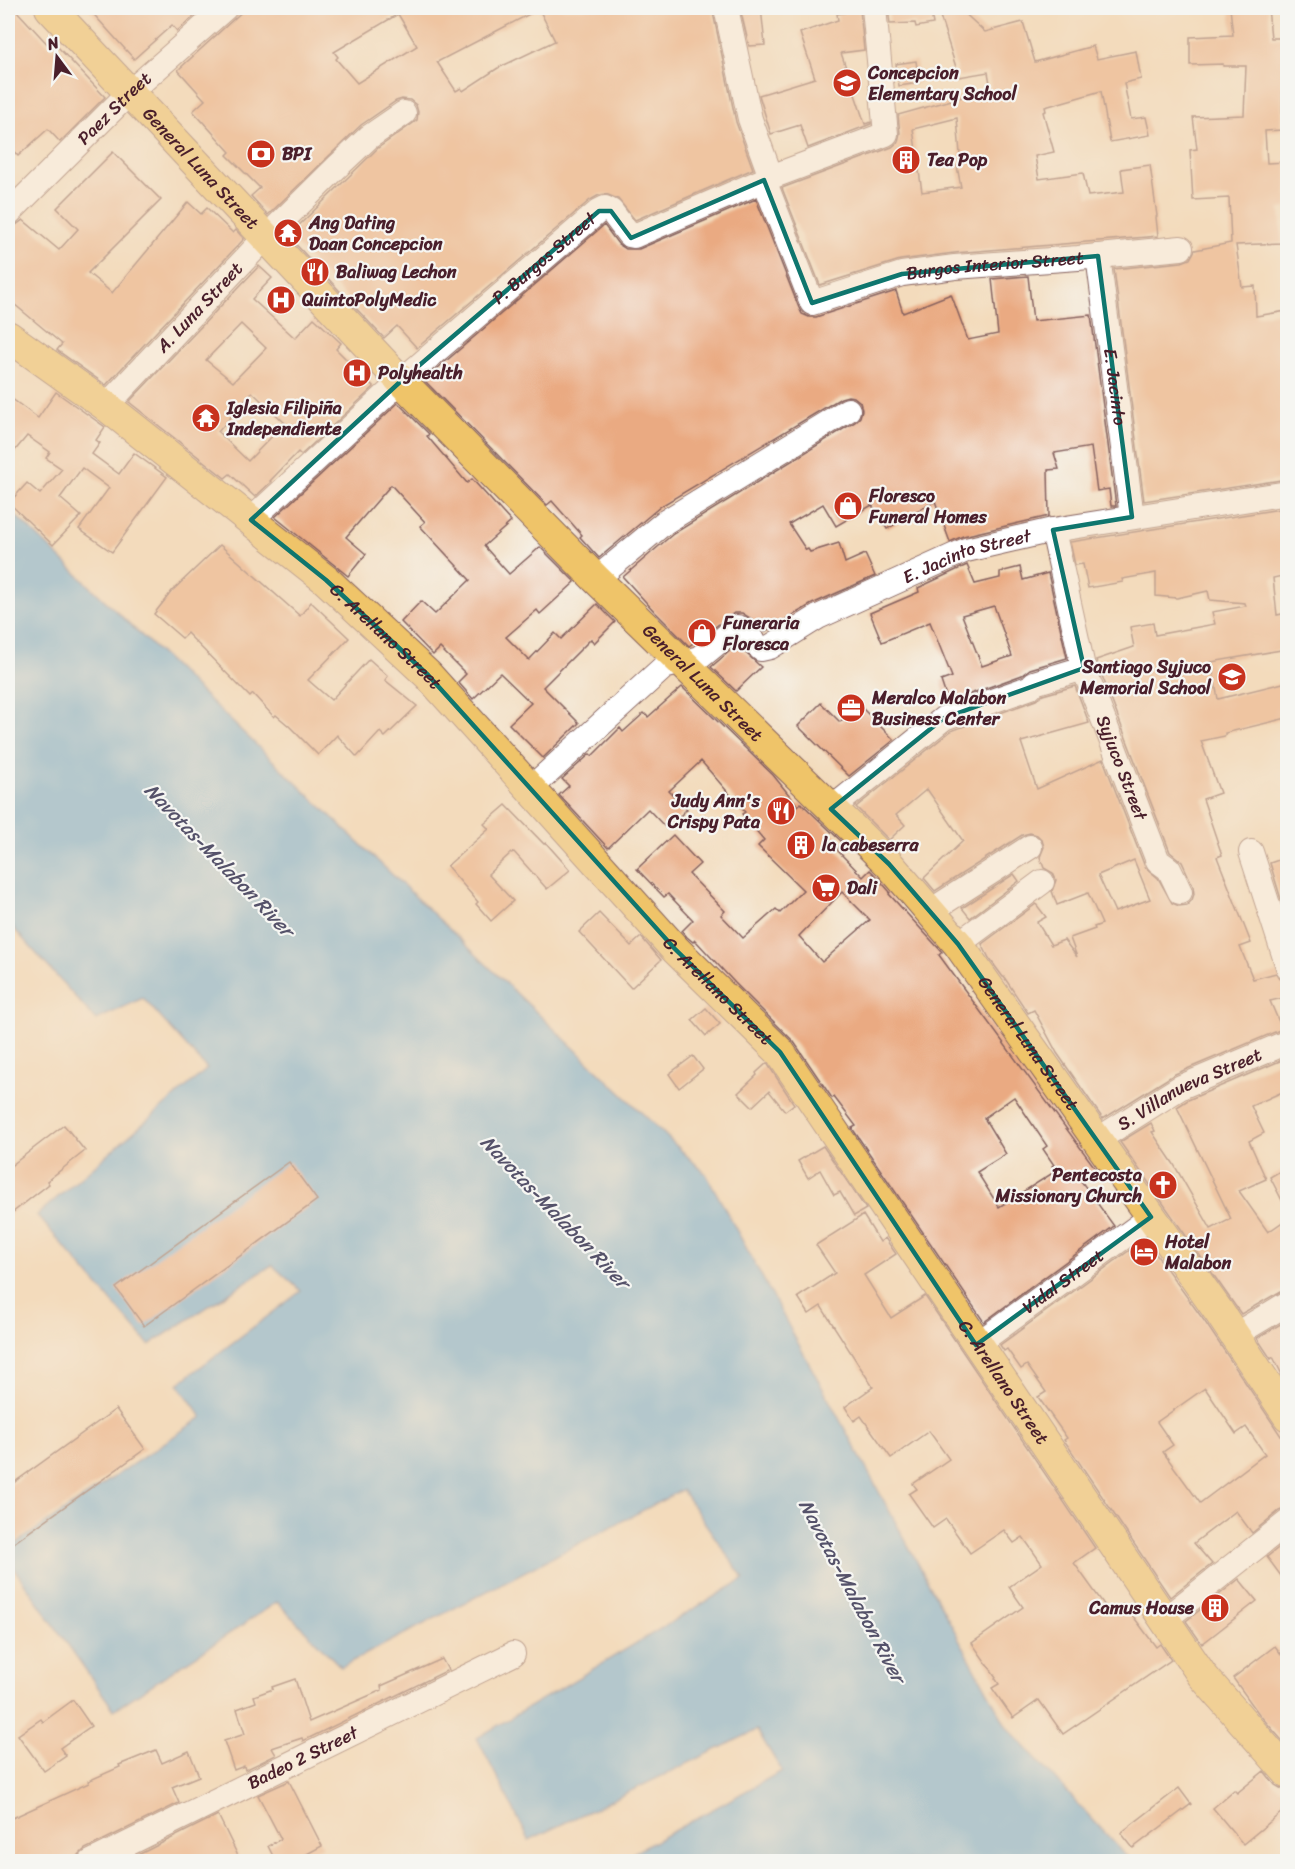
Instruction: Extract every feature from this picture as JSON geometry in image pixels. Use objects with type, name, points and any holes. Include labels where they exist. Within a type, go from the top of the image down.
[{"type":"main road","name":"General Luna Street","points":[[50,8],[401,381],[596,579],[889,864],[957,944],[1219,1312],[1287,1416]]},
{"type":"main road","name":"C. Arellano Street","points":[[8,336],[106,406],[326,580],[428,675],[675,949],[780,1052],[1202,1676],[1287,1773]]},
{"type":"street","name":"Paez Street","points":[[8,214],[130,92],[225,8]]},
{"type":"street","points":[[726,8],[750,119],[768,179]]},
{"type":"street","name":"P. Burgos Street","points":[[251,520],[401,381],[599,211],[605,208],[611,211],[629,235],[633,236],[768,179],[886,134],[874,8]]},
{"type":"street","name":"A. Luna Street","points":[[106,406],[266,237],[369,137],[404,113]]},
{"type":"street","name":"Burgos Interior Street","points":[[768,179],[812,303],[902,274],[955,267],[1181,248]]},
{"type":"street","name":"E. Jacinto","points":[[1098,256],[1132,517]]},
{"type":"street","points":[[596,579],[665,522],[848,410]]},
{"type":"street","name":"E. Jacinto Street","points":[[681,662],[699,658],[737,627],[741,628],[761,649],[770,647],[818,616],[966,550],[1053,530],[1287,493]]},
{"type":"street","name":"Syjuco Street","points":[[1053,530],[1083,668],[1158,861],[1169,869],[1180,892]]},
{"type":"street","points":[[531,788],[664,667],[681,662]]},
{"type":"street","points":[[831,808],[944,718],[1031,687],[1034,683],[1083,668]]},
{"type":"street","points":[[929,912],[1030,847]]},
{"type":"street","points":[[1251,852],[1287,968]]},
{"type":"street","points":[[957,944],[1042,882]]},
{"type":"street","name":"S. Villanueva Street","points":[[1096,1140],[1181,1087],[1287,1042]]},
{"type":"street","name":"Vidal Street","points":[[976,1345],[1151,1217]]},
{"type":"street","points":[[1233,1336],[1287,1303]]},
{"type":"street","points":[[1164,1620],[1287,1522]]},
{"type":"street","name":"Badeo 2 Street","points":[[91,1862],[513,1654]]},
{"type":"highlighted area","points":[[764,180],[812,303],[902,274],[1098,256],[1132,517],[1053,530],[1084,668],[944,718],[831,809],[889,864],[958,944],[1151,1217],[976,1345],[780,1052],[675,949],[428,675],[326,580],[251,520],[401,381],[599,211],[611,211],[631,238]]},
{"type":"water","name":"Navotas-Malabon River","points":[[8,508],[706,1174],[1007,1727],[1131,1861],[619,1861],[782,1771],[757,1730],[529,1840],[477,1738],[744,1579],[682,1490],[341,1667],[277,1602],[114,1710],[8,1560],[8,1549],[202,1417],[178,1384],[301,1291],[272,1265],[149,1345],[37,1215],[207,1069],[143,998],[96,1020],[8,922]]},
{"type":"building","points":[[8,8],[14,8],[52,49],[56,45],[105,97],[60,142],[48,129],[18,156],[8,145]]},
{"type":"building","points":[[88,8],[204,8],[177,31],[172,25],[134,59]]},
{"type":"building","points":[[246,8],[712,8],[736,122],[753,169],[635,220],[618,199],[606,194],[599,195],[590,200],[417,348],[397,326],[384,338],[288,236],[378,148],[417,120],[416,105],[410,100],[396,101],[361,125],[268,215],[251,196],[260,188],[227,155],[230,152],[193,111],[205,100],[178,70]],"holes":[[[539,9],[555,41],[498,68],[463,91],[461,88],[456,91],[437,62]],[[398,14],[417,46],[357,83],[336,59],[338,57],[334,52]]]},
{"type":"building","points":[[740,8],[761,8],[765,45],[749,46]]},
{"type":"building","points":[[888,8],[930,8],[933,24],[916,27],[915,23],[890,24]]},
{"type":"building","points":[[949,8],[959,8],[985,32],[1023,22],[1035,62],[1093,46],[1097,59],[1136,51],[1141,79],[1124,83],[1131,119],[1146,117],[1150,135],[1110,142],[1101,91],[1045,107],[1046,111],[1043,112],[1054,152],[1035,156],[1039,179],[1083,173],[1088,196],[1124,192],[1121,169],[1150,165],[1158,236],[954,253],[900,260],[820,285],[782,188],[892,147],[898,142],[900,133],[898,115],[991,89],[988,72],[959,77],[940,16]],"holes":[[[957,118],[961,166],[957,166],[961,187],[922,192],[913,129]]]},
{"type":"building","points":[[1230,8],[1268,8],[1271,38],[1285,38],[1282,130],[1265,131],[1267,163],[1287,162],[1287,208],[1280,209],[1282,243],[1236,245],[1242,287],[1255,286],[1256,316],[1287,311],[1287,479],[1144,501],[1114,269],[1182,262],[1190,259],[1195,250],[1231,243],[1229,198],[1193,200],[1190,150],[1197,149],[1193,117],[1244,115],[1246,66],[1190,65],[1190,37],[1233,35]]},
{"type":"building","points":[[860,10],[864,50],[841,53],[865,124],[871,122],[871,124],[808,148],[800,125],[771,134],[759,95],[815,78],[800,33],[838,20],[837,14]]},
{"type":"building","points":[[916,61],[919,83],[899,86],[896,64]]},
{"type":"building","points":[[113,152],[161,200],[88,273],[112,293],[188,202],[201,214],[207,208],[233,233],[236,230],[244,239],[106,385],[57,350],[62,344],[8,299],[8,231],[23,220],[59,250],[78,229],[57,208]]},
{"type":"building","points":[[756,199],[799,308],[802,314],[809,317],[816,317],[896,291],[903,313],[951,294],[968,340],[998,334],[992,279],[1028,276],[1033,321],[1091,315],[1116,506],[1111,506],[1109,489],[1097,491],[1091,447],[1054,453],[1059,469],[1048,470],[1049,516],[963,536],[950,542],[935,501],[887,529],[872,505],[836,526],[823,504],[789,524],[806,550],[810,552],[839,543],[845,563],[865,554],[875,576],[812,604],[764,632],[750,618],[742,613],[734,613],[689,646],[623,577],[673,534],[855,422],[862,410],[860,402],[854,397],[841,398],[661,506],[599,558],[552,501],[547,505],[424,380],[604,225],[618,244],[626,249],[639,249]]},
{"type":"building","points":[[259,266],[272,278],[252,299],[295,338],[314,318],[341,343],[336,349],[374,387],[301,455],[298,452],[255,497],[230,474],[225,478],[129,402]],"holes":[[[241,324],[266,348],[233,382],[206,360]],[[252,392],[285,423],[248,461],[218,432]]]},
{"type":"building","points":[[56,392],[105,427],[96,440],[100,443],[92,454],[119,474],[134,453],[167,477],[112,552],[79,529],[109,488],[82,468],[60,498],[81,516],[53,545],[9,503],[27,483],[40,494],[62,469],[46,458],[50,452],[27,436],[8,459],[8,396],[38,418]]},
{"type":"building","points":[[398,403],[429,434],[427,436],[467,483],[472,479],[511,522],[484,546],[509,574],[540,547],[575,582],[540,614],[537,610],[506,637],[529,660],[555,633],[561,639],[597,604],[615,622],[594,643],[591,639],[543,687],[579,723],[543,758],[509,724],[531,703],[500,673],[473,699],[458,682],[466,674],[440,648],[433,655],[401,622],[421,601],[435,614],[470,580],[420,526],[425,522],[391,485],[346,537],[366,554],[348,576],[275,517]]},
{"type":"building","points":[[1287,508],[1287,575],[1273,578],[1277,615],[1287,613],[1287,649],[1211,662],[1218,699],[1287,682],[1287,718],[1201,741],[1220,793],[1203,799],[1222,855],[1217,857],[1251,943],[1240,947],[1253,979],[1276,973],[1279,978],[1287,981],[1287,997],[1270,1001],[1282,1029],[1175,1074],[1103,1119],[1057,1053],[1034,1010],[1028,1013],[989,958],[982,944],[1036,904],[1046,917],[1037,922],[1051,945],[1064,940],[1077,957],[1070,938],[1102,924],[1088,893],[1057,905],[1052,891],[1056,880],[1053,873],[1044,868],[1040,857],[1044,847],[1042,840],[1030,833],[1022,835],[935,891],[924,878],[963,841],[927,789],[896,815],[905,825],[889,840],[856,807],[951,731],[1036,700],[1043,695],[1075,686],[1089,723],[1021,742],[1037,789],[1103,759],[1145,867],[1158,878],[1172,903],[1179,906],[1187,905],[1192,900],[1193,886],[1182,862],[1170,852],[1096,660],[1134,647],[1130,627],[1153,623],[1155,635],[1215,624],[1212,612],[1246,606],[1245,603],[1210,600],[1208,591],[1177,598],[1156,596],[1156,573],[1088,588],[1083,564],[1075,565],[1070,542]],"holes":[[[1134,860],[1150,899],[1115,912],[1098,875]]]},
{"type":"building","points":[[220,545],[300,616],[311,602],[349,638],[308,680],[331,700],[369,659],[388,676],[385,680],[417,706],[385,737],[380,732],[357,757],[337,735],[318,755],[289,726],[276,715],[274,717],[253,694],[250,697],[187,633],[182,638],[154,614],[172,591]]},
{"type":"building","points":[[967,565],[975,584],[1000,578],[1000,572],[1020,567],[1023,580],[1048,573],[1067,658],[1030,669],[1022,675],[948,702],[941,681],[952,677],[930,622],[882,642],[870,613],[919,592],[918,588]],"holes":[[[994,606],[1012,656],[982,666],[962,615]]]},
{"type":"building","points":[[737,645],[761,667],[736,691],[711,667]]},
{"type":"building","points":[[682,687],[773,775],[798,806],[801,803],[843,843],[837,850],[863,877],[870,870],[876,876],[890,892],[889,894],[942,952],[939,955],[1096,1169],[1081,1181],[1114,1226],[984,1322],[852,1128],[856,1126],[834,1097],[832,1098],[794,1042],[695,940],[693,942],[687,937],[682,931],[693,920],[668,894],[664,897],[637,869],[673,835],[700,864],[689,874],[725,911],[721,915],[743,938],[776,909],[780,913],[803,890],[758,846],[764,840],[742,814],[745,812],[701,761],[669,791],[687,809],[667,829],[648,809],[608,848],[559,795],[569,786],[562,779],[590,754],[592,756],[620,728],[623,732],[644,713],[648,717]],"holes":[[[842,892],[870,920],[822,962],[799,936]],[[1014,1097],[1047,1146],[1043,1149],[1056,1171],[999,1207],[977,1172],[1006,1154],[984,1118]]]},
{"type":"building","points":[[821,703],[840,722],[858,704],[894,740],[849,776],[798,726]]},
{"type":"building","points":[[506,805],[544,844],[546,843],[570,870],[547,889],[514,852],[511,853],[488,874],[513,901],[491,921],[447,866],[489,829],[484,824]]},
{"type":"building","points":[[1287,857],[1287,919],[1270,863]]},
{"type":"building","points":[[1014,874],[1019,881],[970,918],[962,908]]},
{"type":"building","points":[[599,913],[631,946],[641,937],[661,960],[631,988],[579,932]]},
{"type":"building","points":[[706,1008],[720,1024],[706,1036],[692,1020]]},
{"type":"building","points":[[693,1056],[703,1069],[679,1088],[669,1074]]},
{"type":"building","points":[[1287,1058],[1287,1090],[1251,1106],[1264,1133],[1249,1141],[1266,1179],[1239,1191],[1268,1232],[1287,1219],[1287,1289],[1241,1314],[1120,1142],[1151,1123],[1155,1131],[1152,1132],[1173,1163],[1211,1229],[1231,1219],[1177,1107],[1188,1100]]},
{"type":"building","points":[[767,1063],[794,1104],[785,1111],[769,1091],[752,1107],[738,1093]]},
{"type":"building","points":[[64,1125],[85,1151],[47,1181],[49,1184],[8,1216],[8,1168]]},
{"type":"building","points":[[823,1146],[866,1209],[854,1216],[840,1192],[834,1195],[820,1170],[808,1178],[798,1161]]},
{"type":"building","points":[[289,1162],[317,1200],[144,1326],[116,1288]]},
{"type":"building","points":[[1287,1167],[1287,1210],[1270,1177]]},
{"type":"building","points":[[863,1215],[880,1242],[885,1238],[896,1254],[864,1275],[891,1318],[925,1296],[1095,1548],[1074,1563],[1110,1613],[1124,1604],[1156,1647],[1160,1644],[1171,1660],[1063,1734],[1039,1700],[1013,1718],[992,1688],[999,1684],[996,1677],[972,1643],[1023,1607],[1009,1587],[1042,1564],[1023,1537],[1014,1543],[1004,1530],[970,1553],[946,1519],[933,1528],[909,1494],[917,1489],[913,1484],[949,1459],[929,1431],[891,1458],[861,1416],[854,1421],[845,1407],[873,1387],[821,1306],[809,1314],[798,1297],[835,1273],[816,1245]]},
{"type":"building","points":[[1145,1239],[1205,1322],[1287,1445],[1287,1508],[1279,1511],[1252,1533],[1236,1511],[1194,1543],[1212,1564],[1170,1597],[1064,1440],[1067,1438],[1038,1397],[1046,1392],[1027,1365],[1021,1369],[1007,1349],[1004,1351],[1000,1345]],"holes":[[[1205,1388],[1236,1434],[1246,1427],[1265,1454],[1200,1503],[1163,1452],[1173,1445],[1157,1422]]]},
{"type":"building","points":[[1284,1322],[1287,1328],[1287,1384],[1273,1357],[1271,1359],[1257,1338]]},
{"type":"building","points":[[116,1409],[145,1449],[8,1547],[8,1487]]},
{"type":"building","points":[[1287,1541],[1287,1584],[1267,1557]]},
{"type":"building","name":"Camus House","points":[[1239,1579],[1257,1601],[1202,1644],[1186,1621]]},
{"type":"building","points":[[1275,1646],[1281,1654],[1287,1649],[1287,1746],[1259,1714],[1233,1678]]},
{"type":"building","points":[[442,1659],[448,1670],[303,1741],[302,1738],[272,1748],[276,1755],[245,1770],[244,1766],[234,1770],[224,1741],[245,1734],[237,1709],[256,1702],[254,1696],[295,1679],[309,1722],[382,1690],[381,1686]]},
{"type":"building","points":[[73,1700],[91,1726],[60,1748],[66,1756],[44,1771],[18,1735],[41,1719],[43,1722]]},
{"type":"building","points":[[156,1750],[162,1763],[189,1751],[199,1776],[172,1787],[179,1803],[85,1849],[79,1855],[77,1862],[8,1862],[8,1820],[89,1783],[88,1781],[120,1767],[119,1765]]},
{"type":"building","points":[[1264,1771],[1275,1785],[1287,1790],[1287,1808],[1243,1844],[1213,1808],[1234,1790],[1237,1793]]},
{"type":"building","points":[[289,1781],[322,1846],[292,1862],[276,1862],[268,1846],[281,1839],[258,1795]]},
{"type":"building","points":[[1179,1788],[1191,1804],[1133,1848],[1121,1833]]},
{"type":"building","points":[[218,1815],[241,1862],[124,1862]]},
{"type":"place","name":"Concepcion Elementary School","points":[[847,83]]},
{"type":"place","name":"BPI","points":[[261,154]]},
{"type":"place","name":"Tea Pop","points":[[906,160]]},
{"type":"place","name":"Ang Dating Daan Concepcion","points":[[288,233]]},
{"type":"place","name":"Baliwag Lechon","points":[[315,272]]},
{"type":"place","name":"QuintoPolyMedic","points":[[281,300]]},
{"type":"place","name":"Polyhealth","points":[[357,373]]},
{"type":"place","name":"Iglesia Filipiña Independiente","points":[[206,418]]},
{"type":"place","name":"Floresco Funeral Homes","points":[[848,506]]},
{"type":"place","name":"Funeraria Floresca","points":[[702,633]]},
{"type":"place","name":"Santiago Syjuco Memorial School","points":[[1232,677]]},
{"type":"place","name":"Meralco Malabon Business Center","points":[[851,708]]},
{"type":"place","name":"Judy Ann's Crispy Pata","points":[[781,811]]},
{"type":"place","name":"la cabeserra","points":[[801,845]]},
{"type":"place","name":"Dali","points":[[826,888]]},
{"type":"place","name":"Pentecosta Missionary Church","points":[[1163,1185]]},
{"type":"place","name":"Hotel Malabon","points":[[1144,1252]]},
{"type":"place","name":"Camus House","points":[[1215,1608]]}]
